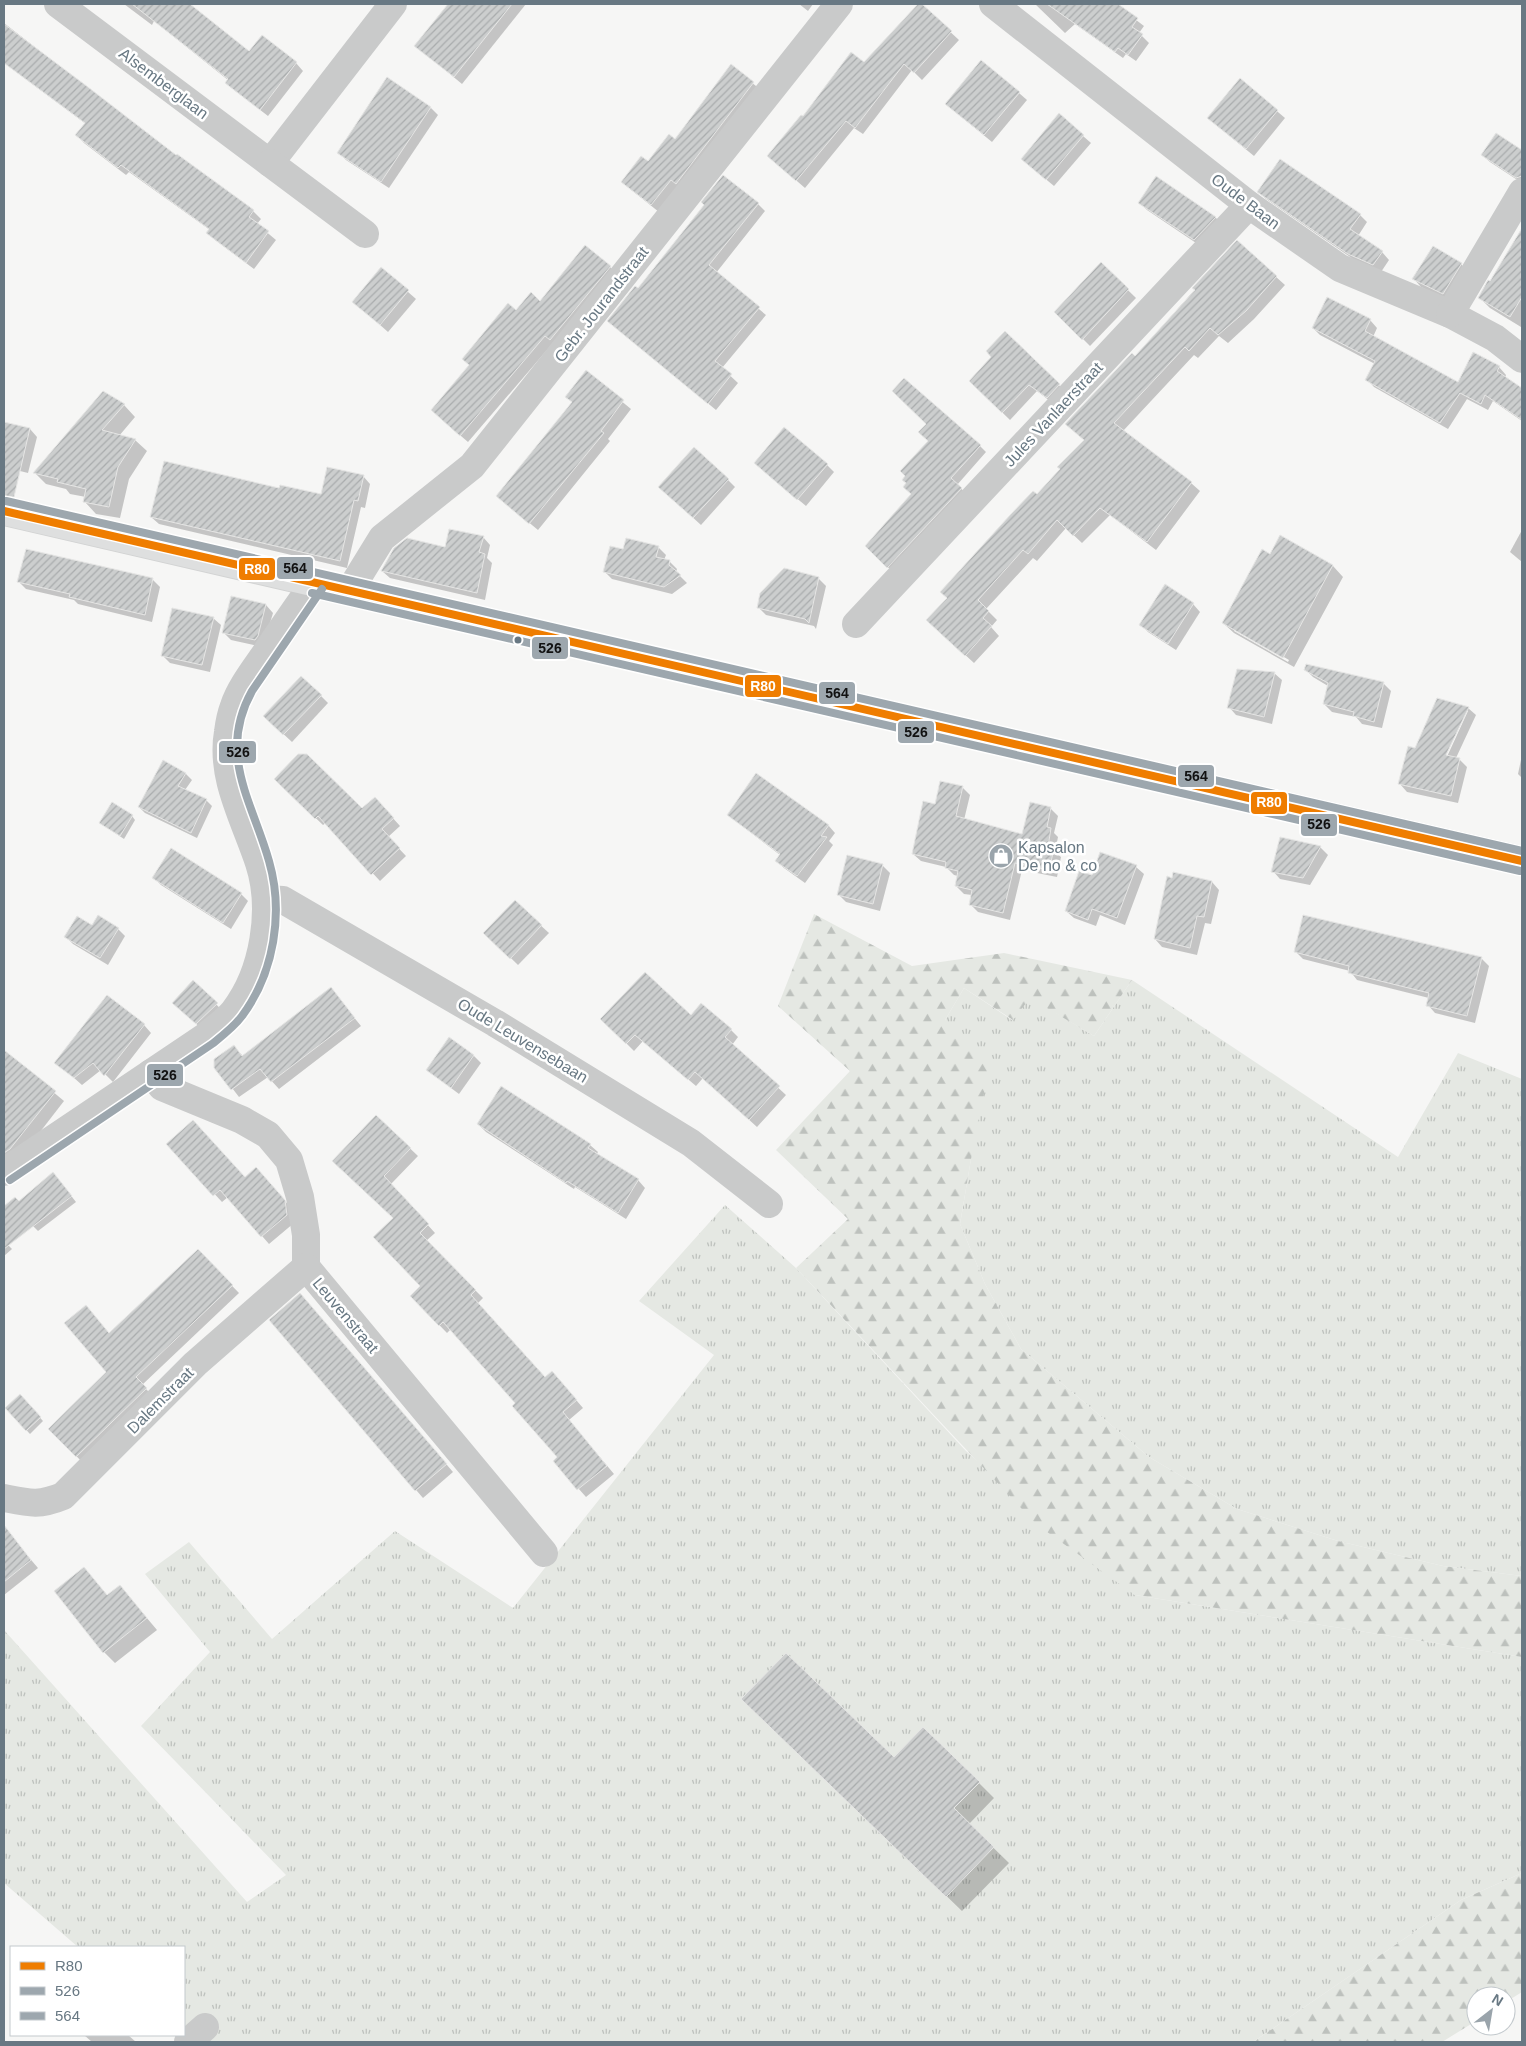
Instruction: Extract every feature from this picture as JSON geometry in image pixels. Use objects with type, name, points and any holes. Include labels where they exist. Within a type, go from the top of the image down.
[{"type":"main road","points":[[4,511],[1522,861]]},
{"type":"street","name":"Alsemberglaan","points":[[58,4],[365,234]]},
{"type":"street","points":[[270,163],[393,4]]},
{"type":"street","name":"Gebr. Jourandstraat","points":[[350,590],[382,538],[472,466],[839,4]]},
{"type":"street","name":"Oude Baan","points":[[993,4],[1249,205],[1340,268],[1450,314],[1495,338],[1522,359]]},
{"type":"street","points":[[1450,314],[1522,192]]},
{"type":"street","name":"Jules Vanlaerstraat","points":[[856,624],[1249,205]]},
{"type":"street","points":[[4,1172],[206,1036],[234,1012],[247,990],[256,967],[264,933],[266,899],[260,865],[230,784],[226,754],[228,732],[234,705],[251,674],[314,582]]},
{"type":"street","name":"Oude Leuvensebaan","points":[[266,899],[284,900],[495,1022],[691,1143],[769,1204]]},
{"type":"street","name":"Leuvenstraat","points":[[151,1073],[162,1087],[242,1120],[268,1135],[288,1160],[300,1197],[306,1235],[306,1267],[544,1552]]},
{"type":"street","name":"Dalemstraat","points":[[4,1498],[30,1504],[47,1503],[63,1496],[195,1364],[306,1267]]},
{"type":"green space","points":[[814,914],[912,966],[1004,953],[1132,980],[1094,1036],[1030,998],[1013,1020],[964,988],[945,1020],[989,1068],[960,1224],[985,1284],[1021,1349],[1149,1457],[1237,1509],[1338,1541],[1443,1566],[1522,1576],[1522,1657],[1135,1595],[1036,1524],[796,1268],[848,1219],[776,1150],[850,1071],[778,1006]]},
{"type":"green space","points":[[1132,980],[1398,1157],[1458,1053],[1522,1079],[1522,1576],[1443,1566],[1338,1541],[1237,1509],[1149,1457],[1021,1349],[985,1284],[960,1224],[971,1159],[945,1020],[964,988],[1012,1020],[1030,997],[1094,1036]]},
{"type":"green space","points":[[725,1205],[796,1268],[966,1451],[1135,1595],[1522,1657],[1522,1873],[1461,1900],[1253,2042],[188,2042],[185,2036],[185,1946],[77,1946],[4,1883],[4,1630],[247,1902],[286,1875],[141,1726],[210,1652],[145,1574],[189,1542],[272,1639],[395,1531],[513,1608],[714,1355],[639,1301]]},
{"type":"green space","points":[[1522,1873],[1522,1992],[1516,1996],[1516,1986],[1466,1986],[1466,2027],[1442,2042],[1253,2042],[1461,1900]]},
{"type":"building","points":[[132,4],[190,4],[249,51],[262,35],[297,62],[260,110],[225,83],[228,79]]},
{"type":"building","points":[[448,4],[512,4],[454,77],[414,46]]},
{"type":"building","points":[[918,4],[922,4],[952,31],[914,73],[904,64],[855,128],[846,121],[796,181],[767,156],[801,115],[803,116],[851,52],[864,62]]},
{"type":"building","points":[[1047,4],[1118,4],[1138,18],[1132,27],[1143,34],[1128,55],[1118,48],[1115,52]]},
{"type":"building","points":[[4,24],[176,155],[254,210],[249,217],[269,231],[246,263],[206,233],[209,229],[121,165],[118,168],[75,135],[85,123],[4,63]]},
{"type":"building","points":[[981,60],[1020,92],[984,135],[945,104]]},
{"type":"building","points":[[731,64],[754,82],[676,184],[671,180],[651,205],[621,182],[641,156],[648,161],[669,134],[675,139]]},
{"type":"building","points":[[387,77],[431,107],[381,182],[337,153]]},
{"type":"building","points":[[1240,78],[1278,110],[1246,149],[1207,118]]},
{"type":"building","points":[[1059,113],[1084,135],[1046,180],[1021,159]]},
{"type":"building","points":[[1496,133],[1522,150],[1522,176],[1516,178],[1481,155]]},
{"type":"building","points":[[1280,159],[1361,214],[1350,229],[1383,251],[1373,265],[1348,254],[1257,192]]},
{"type":"building","points":[[723,175],[759,203],[709,265],[760,307],[715,361],[732,374],[708,404],[607,321],[635,286],[638,288],[704,205],[701,202]]},
{"type":"building","points":[[1156,176],[1216,217],[1194,240],[1138,203]]},
{"type":"building","points":[[1522,228],[1522,297],[1510,317],[1478,298]]},
{"type":"building","points":[[1237,240],[1277,276],[1246,311],[1218,335],[1210,328],[1189,351],[1185,347],[1114,423],[1192,482],[1147,542],[1100,508],[1073,536],[1057,520],[1028,554],[1023,550],[978,600],[989,611],[983,618],[992,626],[965,656],[926,620],[947,598],[940,592],[1033,491],[1037,494],[1060,469],[1057,467],[1084,440],[1065,424],[1132,353],[1135,356],[1195,290],[1192,288]]},
{"type":"building","points":[[585,245],[611,266],[550,340],[545,336],[460,436],[431,410],[469,365],[462,359],[508,303],[516,310],[531,292],[540,301]]},
{"type":"building","points":[[1433,246],[1462,263],[1443,294],[1412,279]]},
{"type":"building","points":[[1101,262],[1129,289],[1082,340],[1054,312]]},
{"type":"building","points":[[381,267],[409,290],[380,325],[352,302]]},
{"type":"building","points":[[1327,297],[1371,319],[1365,331],[1458,382],[1473,352],[1500,366],[1497,371],[1522,388],[1522,420],[1485,395],[1481,404],[1460,393],[1440,423],[1365,380],[1375,361],[1312,328]]},
{"type":"building","points":[[1005,331],[1060,384],[1047,398],[1029,385],[1002,413],[969,381],[991,357],[986,351]]},
{"type":"building","points":[[586,370],[624,400],[601,431],[604,433],[529,524],[496,496],[572,402],[565,397]]},
{"type":"building","points":[[904,378],[981,445],[951,478],[962,488],[887,568],[865,546],[911,494],[903,487],[906,483],[902,480],[905,476],[900,471],[928,441],[918,432],[926,424],[892,391]]},
{"type":"building","points":[[103,391],[125,404],[102,430],[136,439],[118,467],[109,507],[83,502],[86,489],[57,482],[58,479],[33,473]]},
{"type":"building","points":[[4,422],[30,428],[14,497],[4,496]]},
{"type":"building","points":[[784,427],[828,464],[797,500],[754,463]]},
{"type":"building","points":[[694,447],[729,479],[693,518],[658,487]]},
{"type":"building","points":[[164,461],[279,488],[280,485],[321,494],[327,467],[364,475],[358,501],[354,500],[340,561],[150,517]]},
{"type":"building","points":[[449,529],[484,536],[479,552],[485,554],[477,593],[381,571],[394,548],[407,538],[445,547]]},
{"type":"building","points":[[1280,535],[1333,565],[1283,658],[1222,623],[1262,549],[1270,554]]},
{"type":"building","points":[[626,538],[659,546],[656,557],[670,560],[669,565],[681,575],[664,587],[603,572],[610,546],[623,549]]},
{"type":"building","points":[[26,549],[153,578],[145,615],[69,597],[70,594],[17,582]]},
{"type":"building","points":[[784,568],[819,577],[809,623],[805,619],[757,608],[760,593]]},
{"type":"building","points":[[1165,584],[1194,603],[1168,644],[1139,625]]},
{"type":"building","points":[[231,596],[266,604],[258,636],[255,640],[222,633]]},
{"type":"building","points":[[172,608],[214,617],[202,665],[161,656]]},
{"type":"building","points":[[1306,664],[1384,682],[1374,722],[1353,716],[1354,712],[1323,704],[1328,683],[1304,670]]},
{"type":"building","points":[[1237,669],[1275,672],[1264,717],[1227,708]]},
{"type":"building","points":[[301,676],[322,695],[283,735],[263,716]]},
{"type":"building","points":[[1437,698],[1469,707],[1446,755],[1460,758],[1451,796],[1398,784],[1408,746],[1415,748]]},
{"type":"building","points":[[298,754],[307,754],[362,808],[375,797],[394,818],[382,829],[400,848],[371,875],[318,816],[315,819],[274,779]]},
{"type":"building","points":[[163,760],[186,773],[178,786],[207,799],[191,833],[138,807]]},
{"type":"building","points":[[756,773],[829,825],[821,836],[827,837],[797,876],[775,861],[780,854],[727,815]]},
{"type":"building","points":[[940,781],[963,786],[956,816],[1022,834],[1030,802],[1051,807],[1047,827],[1051,828],[1048,847],[1054,849],[1049,870],[1015,863],[1003,913],[969,905],[972,890],[955,886],[958,871],[945,868],[946,862],[912,854],[923,801],[935,804]]},
{"type":"building","points":[[112,802],[133,815],[120,836],[99,823]]},
{"type":"building","points":[[1280,837],[1321,846],[1303,878],[1271,872]]},
{"type":"building","points":[[171,848],[242,893],[223,923],[152,878]]},
{"type":"building","points":[[1100,852],[1137,865],[1117,918],[1092,909],[1088,920],[1065,911],[1079,871],[1092,875]]},
{"type":"building","points":[[847,855],[883,864],[873,904],[837,895]]},
{"type":"building","points":[[1173,872],[1212,881],[1204,917],[1197,916],[1190,948],[1154,939],[1167,876],[1172,878]]},
{"type":"building","points":[[515,900],[542,925],[510,959],[483,933]]},
{"type":"building","points":[[98,915],[119,928],[100,958],[64,937],[77,916],[92,925]]},
{"type":"building","points":[[1303,915],[1482,957],[1467,1016],[1426,1006],[1429,993],[1348,973],[1349,966],[1294,952]]},
{"type":"building","points":[[645,972],[691,1015],[701,1003],[732,1029],[725,1037],[780,1086],[749,1120],[695,1072],[688,1080],[635,1035],[626,1044],[600,1019]]},
{"type":"building","points":[[193,980],[218,1003],[196,1024],[172,1003]]},
{"type":"building","points":[[331,987],[355,1018],[271,1082],[260,1069],[231,1090],[214,1068],[214,1059],[234,1045],[242,1056]]},
{"type":"building","points":[[107,995],[145,1024],[104,1076],[93,1063],[74,1078],[54,1063]]},
{"type":"building","points":[[449,1037],[474,1055],[451,1088],[426,1070]]},
{"type":"building","points":[[4,1050],[56,1091],[10,1149],[4,1153]]},
{"type":"building","points":[[501,1086],[591,1144],[588,1148],[639,1179],[618,1213],[567,1181],[566,1183],[477,1124]]},
{"type":"building","points":[[376,1115],[411,1148],[384,1176],[429,1224],[420,1233],[476,1290],[471,1295],[545,1377],[552,1371],[577,1400],[563,1412],[607,1466],[577,1490],[553,1461],[557,1457],[512,1406],[515,1403],[443,1322],[439,1326],[410,1296],[420,1286],[373,1237],[393,1218],[332,1161]]},
{"type":"building","points":[[193,1120],[245,1177],[256,1167],[285,1200],[287,1215],[261,1237],[220,1190],[213,1196],[166,1144]]},
{"type":"building","points":[[53,1172],[72,1196],[4,1249],[4,1206],[15,1197],[19,1201]]},
{"type":"building","points":[[198,1249],[233,1285],[136,1377],[147,1388],[76,1457],[48,1429],[106,1372],[64,1323],[86,1305],[109,1333]]},
{"type":"building","points":[[300,1293],[447,1464],[415,1491],[269,1320]]},
{"type":"building","points":[[20,1394],[41,1417],[26,1431],[5,1408]]},
{"type":"building","points":[[4,1525],[31,1560],[4,1582]]},
{"type":"building","points":[[84,1567],[107,1595],[120,1585],[147,1618],[103,1653],[54,1591]]},
{"type":"building","points":[[786,1653],[894,1757],[923,1727],[980,1782],[954,1808],[994,1847],[946,1897],[741,1699]]},
{"type":"transit line","name":"564","points":[[6,501],[1522,851]]},
{"type":"transit line","name":"R80","points":[[4,511],[1522,861]]},
{"type":"transit line","name":"526","points":[[10,1180],[212,1044],[235,1024],[253,999],[269,962],[273,942],[276,901],[269,861],[241,777],[238,757],[238,736],[242,714],[252,691],[322,589]]},
{"type":"transit line","name":"526","points":[[312,593],[1520,871]]},
{"type":"place","name":"Kapsalon De no & co","points":[[1001,856]]}]
